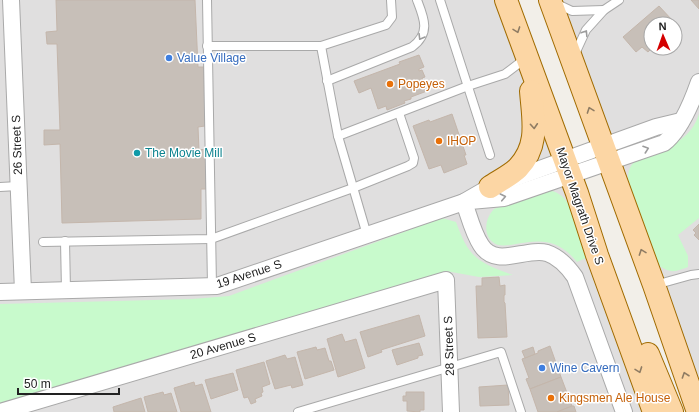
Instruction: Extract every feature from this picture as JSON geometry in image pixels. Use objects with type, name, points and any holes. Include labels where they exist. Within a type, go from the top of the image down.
[{"type":"main road","name":"Mayor Magrath Drive S","points":[[506,0],[654,412]]},
{"type":"main road","points":[[550,1],[654,285],[698,412]]},
{"type":"main road","points":[[490,187],[518,168],[532,147],[534,134],[527,58]]},
{"type":"main road","points":[[605,276],[632,316],[672,412]]},
{"type":"street","name":"26 Street S","points":[[11,0],[22,291]]},
{"type":"street","name":"19 Avenue S","points":[[0,292],[217,286],[464,202],[490,187],[567,167],[606,154],[664,143],[672,136],[687,113],[698,90]]},
{"type":"street","name":"19 Avenue S","points":[[464,202],[504,198],[567,167]]},
{"type":"street","points":[[464,202],[481,246],[489,253],[497,256],[509,257],[526,252],[542,252],[556,258],[568,266],[575,277],[624,412]]},
{"type":"street","name":"28 Street S","points":[[446,280],[451,412]]},
{"type":"street","name":"20 Avenue S","points":[[0,412],[446,280]]},
{"type":"lane","points":[[206,0],[212,286]]},
{"type":"lane","points":[[207,46],[321,46],[386,25],[392,17],[391,0]]},
{"type":"lane","points":[[327,81],[412,47],[417,43],[425,30],[425,24],[417,0]]},
{"type":"lane","points":[[440,0],[490,155]]},
{"type":"lane","points":[[572,60],[586,30],[604,10],[619,0]]},
{"type":"lane","points":[[550,1],[572,11],[604,10]]},
{"type":"lane","points":[[321,46],[338,136],[367,235]]},
{"type":"lane","points":[[338,136],[468,86],[506,74],[527,58]]},
{"type":"lane","points":[[43,242],[211,239],[353,188],[413,163],[414,158],[400,113]]},
{"type":"lane","points":[[0,187],[18,186]]},
{"type":"lane","points":[[65,241],[66,290]]},
{"type":"lane","points":[[654,285],[699,274]]},
{"type":"lane","points":[[298,412],[502,352],[521,412]]},
{"type":"shaded area","points":[[0,0],[507,0],[654,412],[0,412]]},
{"type":"shaded area","points":[[552,0],[699,0],[699,412]]},
{"type":"green space","points":[[699,114],[699,218],[678,235],[688,256],[688,267],[672,271],[656,264],[628,179],[629,172],[632,164],[638,159],[668,147],[681,139],[692,128]]},
{"type":"green space","points":[[545,190],[553,191],[559,194],[569,205],[586,258],[577,262],[564,249],[550,243],[526,242],[498,245],[489,238],[486,228],[488,218],[494,209]]},
{"type":"green space","points":[[442,218],[456,222],[465,244],[476,257],[491,266],[513,275],[479,277],[446,271],[0,403],[0,304],[192,299],[229,296]]},
{"type":"building","points":[[56,0],[195,0],[198,67],[204,67],[205,126],[198,127],[199,150],[206,149],[207,189],[201,189],[201,219],[62,223],[60,144],[44,145],[44,130],[60,130],[57,44],[47,44],[46,32],[57,31]]},
{"type":"building","points":[[691,0],[699,0],[699,9]]},
{"type":"building","points":[[659,6],[668,16],[647,16]]},
{"type":"building","points":[[643,20],[643,48],[642,47],[636,52],[623,37]]},
{"type":"building","name":"Popeyes","points":[[419,55],[424,67],[419,69],[419,71],[422,70],[425,77],[422,78],[427,91],[411,97],[411,99],[404,101],[405,103],[387,110],[386,106],[378,109],[371,88],[359,93],[354,81],[400,64],[399,62]]},
{"type":"building","name":"IHOP","points":[[452,114],[466,155],[464,155],[467,164],[444,173],[441,165],[429,169],[413,126]]},
{"type":"building","points":[[699,224],[699,240],[694,235],[696,233],[693,230]]},
{"type":"building","points":[[499,277],[500,286],[505,285],[504,302],[507,337],[478,338],[476,286],[482,286],[482,278]]},
{"type":"building","points":[[419,315],[425,336],[381,350],[382,352],[368,357],[360,332]]},
{"type":"building","points":[[342,334],[345,342],[356,339],[365,368],[338,377],[327,339]]},
{"type":"building","points":[[419,343],[423,355],[397,365],[392,350]]},
{"type":"building","name":"Wine Cavern","points":[[550,346],[561,377],[530,389],[526,379],[529,378],[522,359],[538,353],[538,351]]},
{"type":"building","points":[[316,347],[317,350],[325,348],[329,361],[331,361],[334,370],[305,379],[297,352]]},
{"type":"building","points":[[533,347],[535,354],[525,358],[522,351]]},
{"type":"building","points":[[285,355],[287,359],[295,357],[303,385],[292,388],[291,385],[275,389],[266,361]]},
{"type":"building","points":[[264,362],[270,384],[262,387],[262,396],[255,399],[256,402],[251,404],[248,397],[244,398],[236,370]]},
{"type":"building","points":[[233,373],[238,390],[211,399],[205,380]]},
{"type":"building","name":"Kingsmen Ale House","points":[[561,377],[572,406],[557,412],[538,412],[530,389]]},
{"type":"building","points":[[194,382],[195,386],[202,384],[211,412],[181,412],[174,388]]},
{"type":"building","points":[[508,385],[509,405],[480,406],[479,387]]},
{"type":"building","points":[[163,392],[164,395],[171,393],[177,412],[148,412],[144,397]]},
{"type":"building","points":[[406,392],[424,392],[424,410],[420,410],[420,412],[407,411],[407,401],[403,401],[403,396],[406,396]]},
{"type":"building","points":[[141,398],[145,412],[114,412],[113,407]]},
{"type":"building","points":[[574,406],[576,412],[557,412]]},
{"type":"place","name":"Value Village","points":[[169,58]]},
{"type":"place","name":"Popeyes","points":[[390,84]]},
{"type":"place","name":"IHOP","points":[[439,141]]},
{"type":"place","name":"The Movie Mill","points":[[137,153]]},
{"type":"place","name":"Wine Cavern","points":[[542,368]]},
{"type":"place","name":"Kingsmen Ale House","points":[[551,398]]}]
